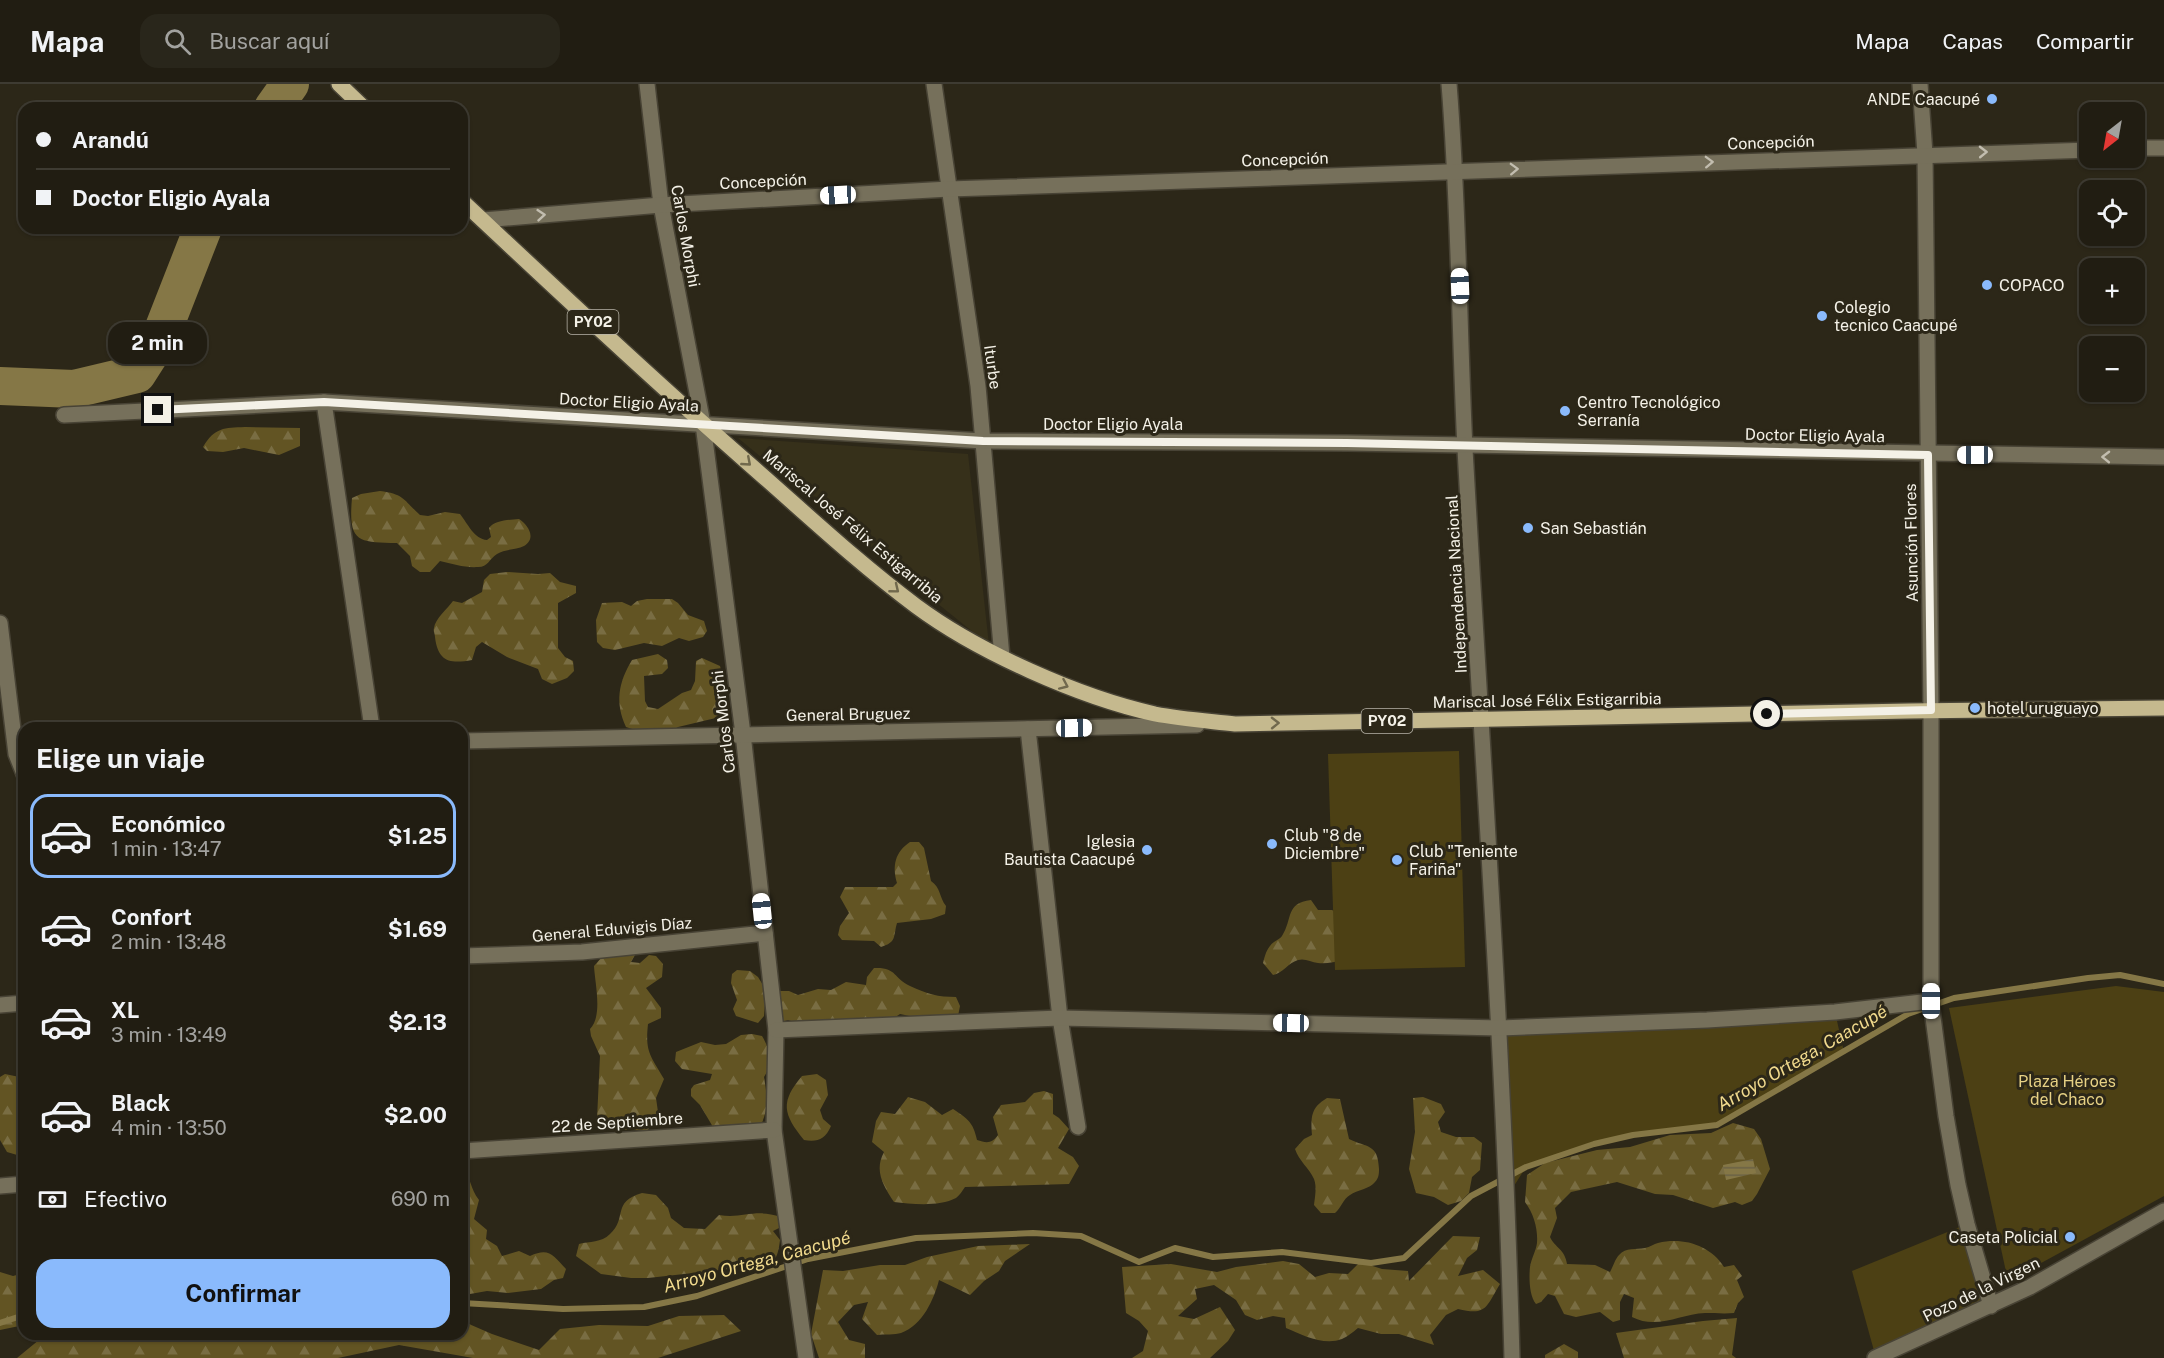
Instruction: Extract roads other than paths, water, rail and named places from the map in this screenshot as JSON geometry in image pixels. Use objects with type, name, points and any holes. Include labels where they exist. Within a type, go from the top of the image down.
[{"type":"main road","points":[[339,84],[358,102]]},
{"type":"main road","name":"Mariscal José Félix Estigarribia","points":[[468,206],[703,424],[917,607],[1002,657],[1116,704],[1156,714],[1235,724],[1931,710],[2164,708]]},
{"type":"street","name":"Carlos Morphi","points":[[647,84],[661,205],[703,424],[743,734],[776,1030],[774,1130],[806,1358]]},
{"type":"street","name":"Iturbe","points":[[934,84],[978,386],[1002,657]]},
{"type":"street","name":"Independencia Nacional","points":[[1449,84],[1456,171],[1465,446],[1500,1028],[1508,1197],[1512,1358]]},
{"type":"street","name":"Asunción Flores","points":[[1920,84],[1925,154],[1931,710],[1931,1002],[1946,1116],[1960,1194],[1966,1224],[1991,1306]]},
{"type":"street","points":[[2145,148],[2164,148]]},
{"type":"street","name":"Concepción","points":[[483,220],[661,205],[949,189],[2079,150]]},
{"type":"street","points":[[324,402],[371,722]]},
{"type":"street","name":"Doctor Eligio Ayala","points":[[64,415],[324,402],[983,441],[1347,443],[1928,455],[2164,457]]},
{"type":"street","points":[[0,623],[18,740]]},
{"type":"street","name":"General Bruguez","points":[[468,741],[1235,724]]},
{"type":"street","points":[[1028,729],[1060,1018],[1078,1127]]},
{"type":"street","name":"General Eduvigis Díaz","points":[[468,956],[582,952],[765,933]]},
{"type":"street","points":[[776,1030],[1060,1018],[1500,1028],[1707,1020],[1835,1012],[1931,1002]]},
{"type":"street","points":[[0,1005],[18,1004]]},
{"type":"street","name":"22 de Septiembre","points":[[468,1150],[774,1130]]},
{"type":"street","points":[[0,1186],[18,1184]]},
{"type":"street","name":"Pozo de la Virgen","points":[[1884,1356],[2030,1287],[2164,1211]]},
{"type":"waterway","points":[[277,102],[290,84]]},
{"type":"waterway","points":[[0,386],[74,389],[137,374],[160,338],[201,234]]},
{"type":"waterway","name":"Arroyo Ortega, Caacupé","points":[[468,1303],[563,1309],[644,1307],[697,1296],[808,1259],[916,1238],[1033,1233],[1081,1236],[1139,1262],[1175,1248],[1213,1257],[1282,1252],[1371,1263],[1404,1258],[1471,1196],[1526,1167],[1594,1144],[1633,1135],[1717,1125],[1908,1014],[1954,998],[2088,978],[2120,975],[2164,984]]},
{"type":"waterway","name":"Arroyo Ortega, Caacupé","points":[[0,1323],[18,1317]]},
{"type":"place","name":"ANDE Caacupé","points":[[1992,99]]},
{"type":"place","name":"COPACO","points":[[1987,285]]},
{"type":"place","name":"Colegio tecnico Caacupé","points":[[1822,316]]},
{"type":"place","name":"Centro Tecnológico Serranía","points":[[1565,411]]},
{"type":"place","name":"San Sebastián","points":[[1528,528]]},
{"type":"place","name":"hotel uruguayo","points":[[1975,708]]},
{"type":"place","name":"Club \"8 de Diciembre\"","points":[[1272,844]]},
{"type":"place","name":"Iglesia Bautista Caacupé","points":[[1147,850]]},
{"type":"place","name":"Club \"Teniente Fariña\"","points":[[1397,860]]},
{"type":"place","name":"Caseta Policial","points":[[2070,1237]]},
{"type":"park label","name":"Plaza Héroes del Chaco","points":[[2067,1090]]}]
